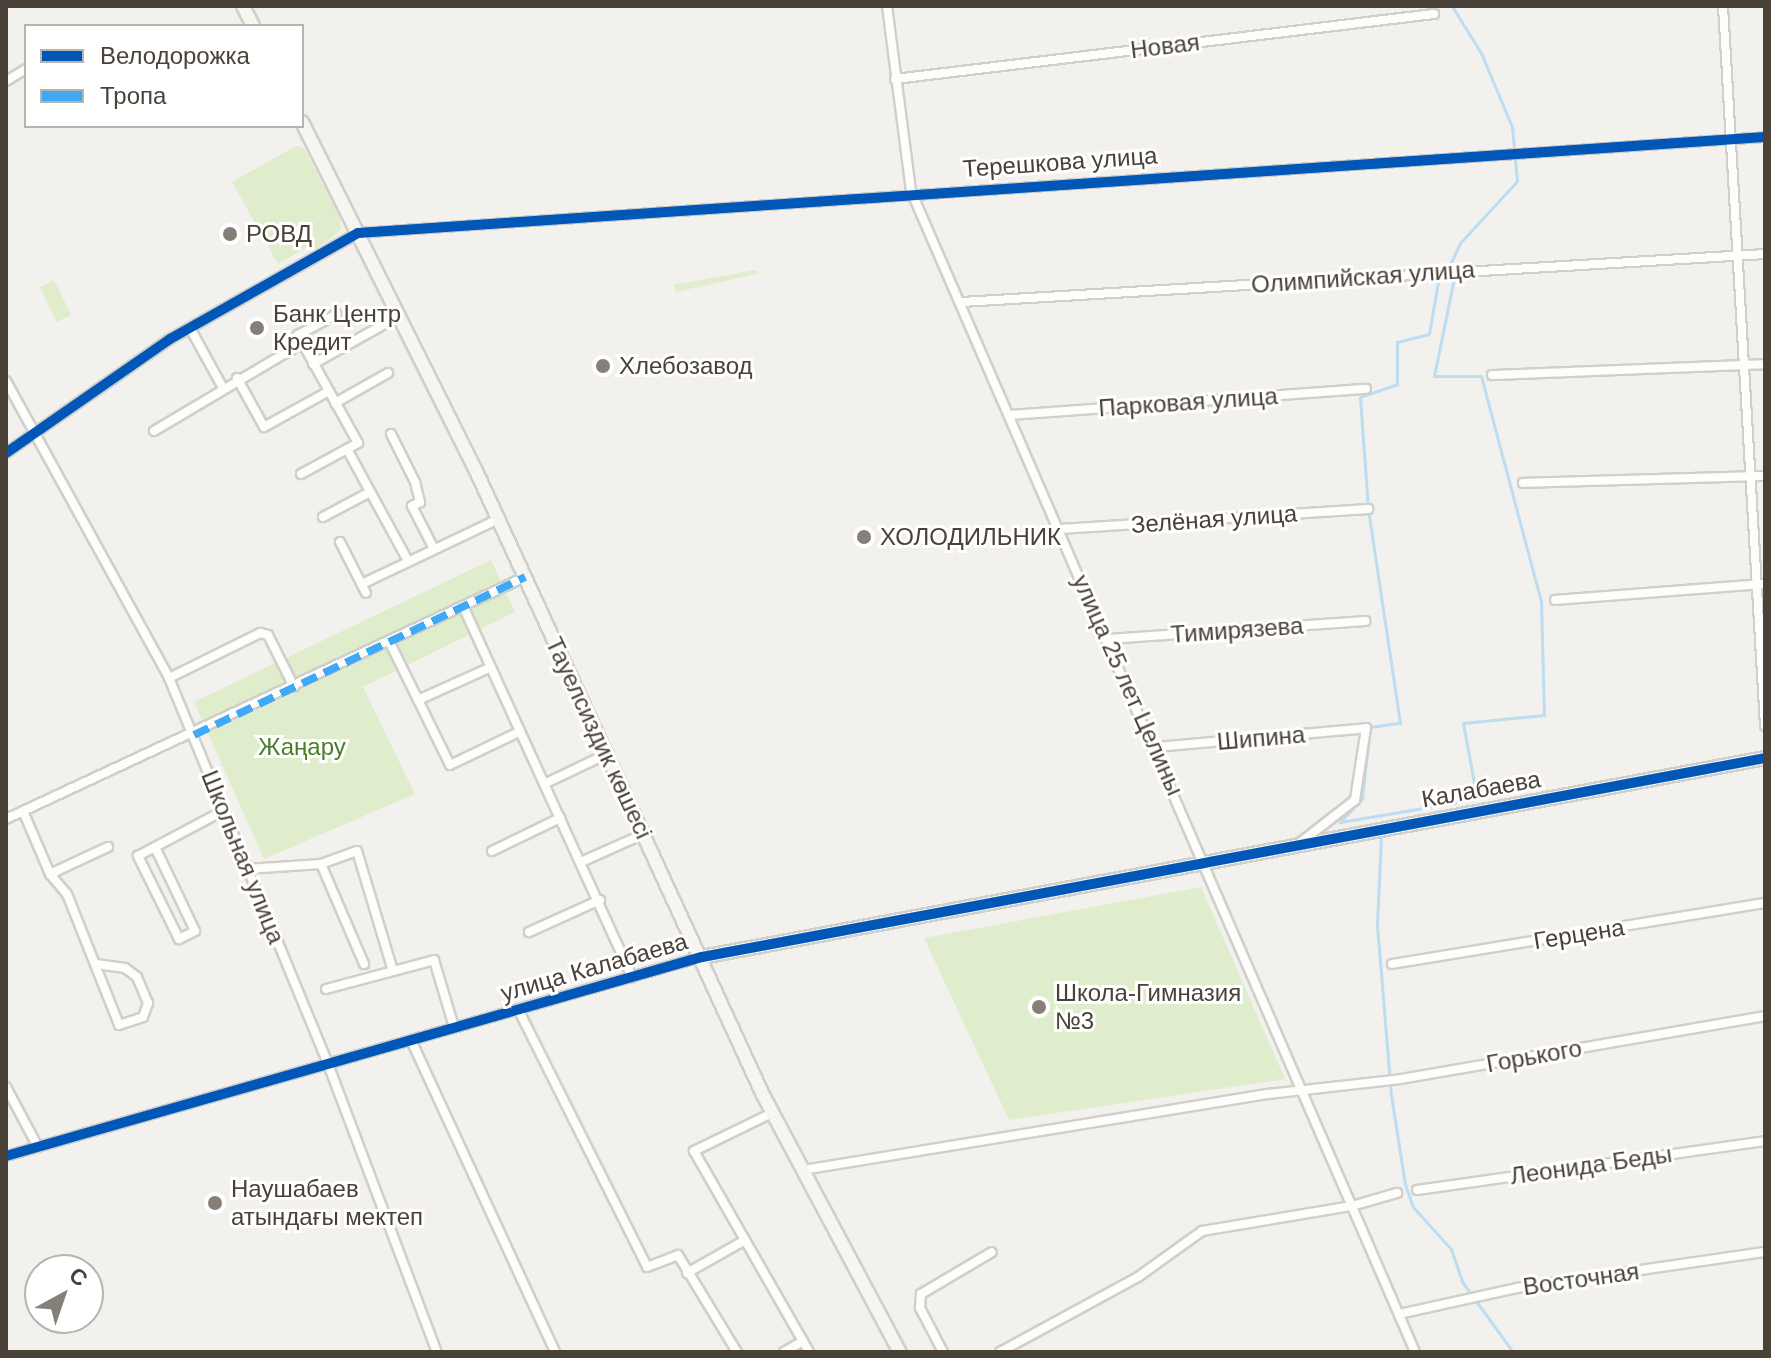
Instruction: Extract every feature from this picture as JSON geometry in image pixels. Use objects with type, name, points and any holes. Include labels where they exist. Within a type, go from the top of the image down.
[{"type":"street","points":[[243,6],[252,24]]},
{"type":"street","name":"улица 25 лет Целины","points":[[887,6],[911,191],[1109,639],[1415,1352]]},
{"type":"street","points":[[1723,6],[1735,256],[1750,477],[1761,585],[1765,726]]},
{"type":"street","name":"Новая","points":[[895,79],[1434,14]]},
{"type":"street","points":[[6,81],[24,70]]},
{"type":"street","name":"Тауелсиздик көшесі","points":[[304,126],[498,519],[772,1113],[900,1352]]},
{"type":"street","name":"Терешкова улица","points":[[358,233],[911,191],[1765,137]]},
{"type":"street","points":[[6,453],[37,435],[190,328],[358,233]]},
{"type":"street","name":"Олимпийская улица","points":[[962,302],[1765,254]]},
{"type":"street","points":[[301,474],[358,443],[298,335],[337,314]]},
{"type":"street","points":[[313,364],[399,316]]},
{"type":"street","points":[[190,328],[223,388]]},
{"type":"street","points":[[154,431],[237,378],[302,343]]},
{"type":"street","points":[[1492,375],[1765,364]]},
{"type":"street","points":[[335,403],[388,373]]},
{"type":"street","points":[[237,378],[264,427],[329,391]]},
{"type":"street","name":"Школьная улица","points":[[6,381],[169,678],[328,1064],[437,1352]]},
{"type":"street","name":"Парковая улица","points":[[1010,415],[1366,389]]},
{"type":"street","points":[[391,434],[415,482],[420,502],[412,506],[434,549]]},
{"type":"street","points":[[347,449],[408,561]]},
{"type":"street","points":[[1523,483],[1765,476]]},
{"type":"street","points":[[323,517],[370,492]]},
{"type":"street","name":"Зелёная улица","points":[[1060,529],[1368,509]]},
{"type":"street","points":[[362,584],[498,519]]},
{"type":"street","points":[[340,542],[366,593]]},
{"type":"street","points":[[6,819],[194,735],[525,577]]},
{"type":"street","points":[[1555,600],[1761,585]]},
{"type":"street","points":[[463,606],[519,732],[600,900],[632,977]]},
{"type":"street","name":"Тимирязева","points":[[1109,639],[1365,621]]},
{"type":"street","points":[[169,678],[260,633],[268,635],[294,687]]},
{"type":"street","points":[[389,641],[450,765],[519,732]]},
{"type":"street","points":[[418,700],[491,667]]},
{"type":"street","name":"Шипина","points":[[1155,747],[1366,728],[1355,800],[1301,842]]},
{"type":"street","points":[[544,784],[607,754]]},
{"type":"street","name":"Калабаева","points":[[1204,860],[1765,758]]},
{"type":"street","points":[[23,811],[50,874],[67,894],[119,1025],[143,1017],[148,1003],[137,977],[125,968],[96,964]]},
{"type":"street","points":[[155,847],[195,931],[179,939],[138,856],[155,847],[223,811]]},
{"type":"street","points":[[492,851],[560,818]]},
{"type":"street","points":[[581,862],[644,834]]},
{"type":"street","points":[[50,874],[108,847]]},
{"type":"street","points":[[247,869],[321,864],[357,851],[393,971]]},
{"type":"street","name":"улица Калабаева","points":[[6,1156],[702,957],[1204,860]]},
{"type":"street","points":[[321,864],[364,964]]},
{"type":"street","points":[[529,932],[600,900]]},
{"type":"street","name":"Герцена","points":[[1392,964],[1765,903]]},
{"type":"street","points":[[326,989],[434,960],[454,1027]]},
{"type":"street","points":[[518,1009],[647,1267],[678,1255],[737,1352]]},
{"type":"street","name":"Горького","points":[[803,1170],[1303,1091],[1401,1079],[1765,1016]]},
{"type":"street","points":[[411,1040],[555,1352]]},
{"type":"street","points":[[6,1087],[38,1147]]},
{"type":"street","points":[[772,1113],[694,1151],[809,1352]]},
{"type":"street","name":"Леонида Беды","points":[[1417,1190],[1765,1141]]},
{"type":"street","points":[[1000,1352],[1138,1277],[1202,1231],[1352,1206],[1397,1193]]},
{"type":"street","points":[[687,1273],[745,1240]]},
{"type":"street","points":[[943,1352],[920,1308],[921,1294],[992,1252]]},
{"type":"street","name":"Восточная","points":[[1399,1314],[1517,1288],[1765,1252]]},
{"type":"street","points":[[784,1352],[803,1341]]},
{"type":"green space","points":[[296,146],[304,148],[340,218],[341,230],[315,250],[309,246],[278,264],[232,182]]},
{"type":"green space","points":[[755,270],[760,273],[676,292],[674,285]]},
{"type":"green space","points":[[54,280],[71,315],[57,322],[40,287]]},
{"type":"green space","name":"Жаңару","points":[[491,560],[515,612],[363,687],[415,794],[264,859],[194,702]]},
{"type":"green space","points":[[1201,887],[1285,1079],[1009,1120],[924,938]]},
{"type":"waterway","points":[[1447,271],[1460,243],[1517,181],[1512,127],[1481,53],[1452,6]]},
{"type":"waterway","points":[[1455,273],[1434,376],[1481,376],[1541,601],[1544,715],[1463,723],[1477,799],[1340,822],[1362,798],[1370,727],[1400,723],[1368,509],[1360,397],[1397,384],[1397,342],[1429,334],[1439,276],[1455,273]]},
{"type":"waterway","points":[[1381,836],[1377,925],[1391,1095],[1405,1184],[1413,1207],[1451,1249],[1463,1283],[1513,1352]]},
{"type":"marked path","points":[[194,735],[525,577]]},
{"type":"cycle path","points":[[6,453],[170,339],[358,233],[1765,137]]},
{"type":"cycle path","points":[[6,1156],[702,957],[1765,758]]},
{"type":"place","name":"РОВД","points":[[230,234]]},
{"type":"place","name":"Банк Центр Кредит","points":[[257,328]]},
{"type":"place","name":"Хлебозавод","points":[[603,366]]},
{"type":"place","name":"ХОЛОДИЛЬНИК","points":[[864,537]]},
{"type":"place","name":"Школа-Гимназия №3","points":[[1039,1007]]},
{"type":"place","name":"Наушабаев атындағы мектеп","points":[[215,1203]]}]
